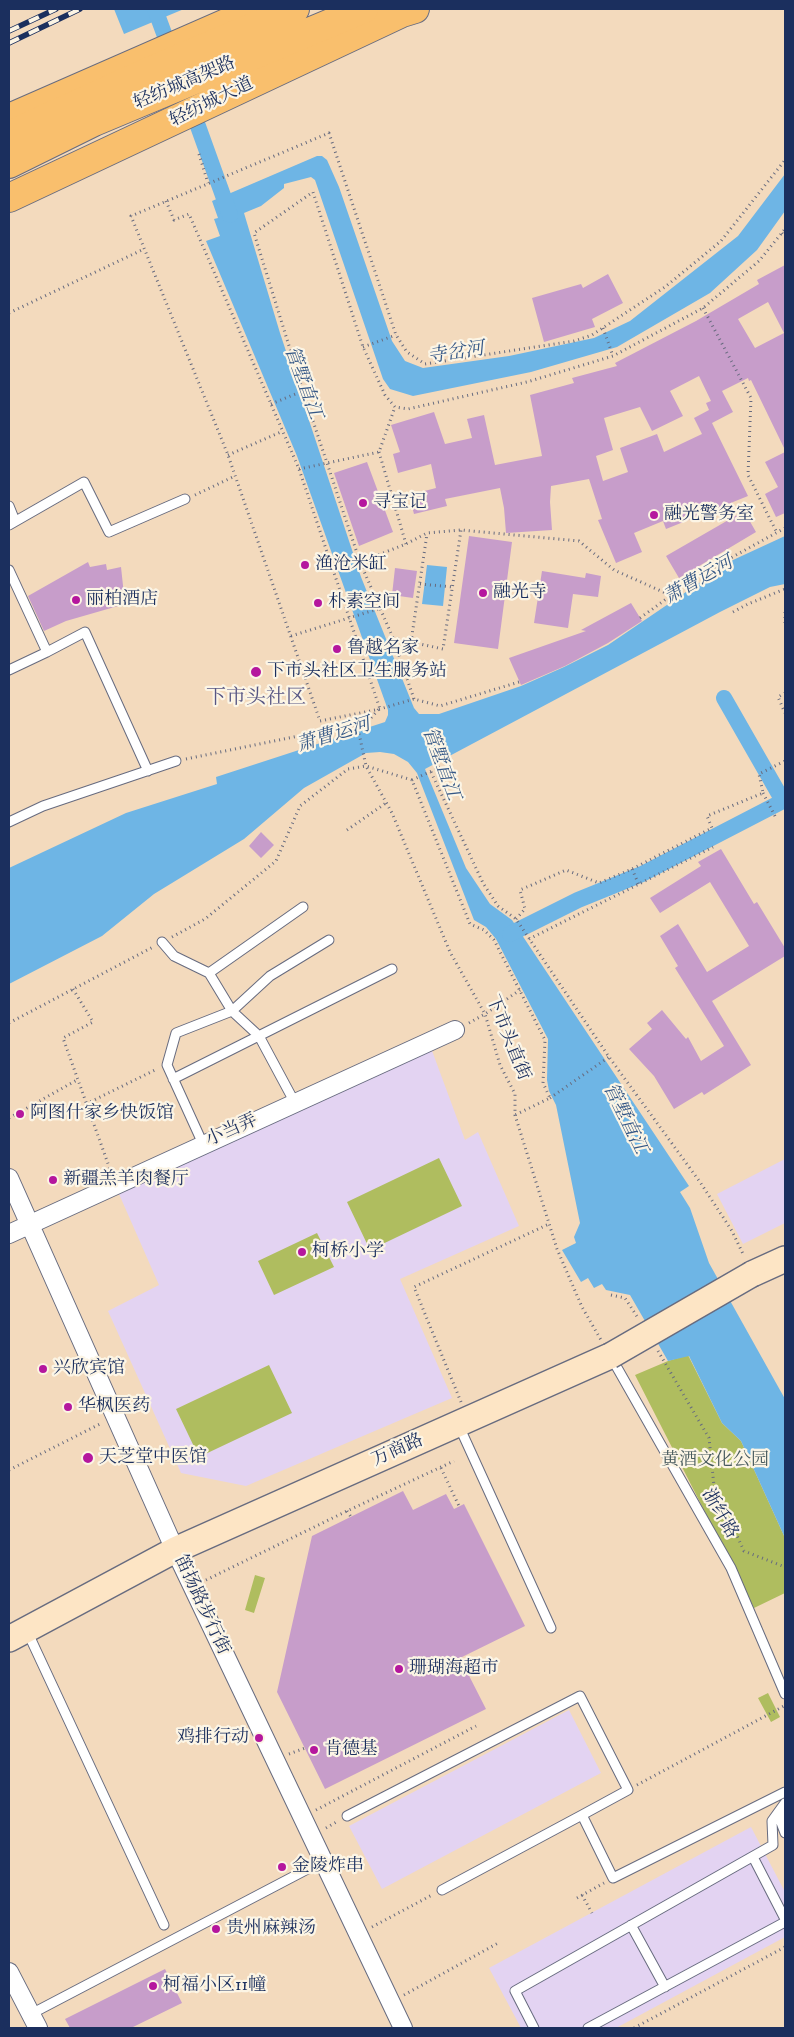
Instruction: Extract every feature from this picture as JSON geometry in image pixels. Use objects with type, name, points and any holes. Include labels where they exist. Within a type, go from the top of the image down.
[{"type":"main road","points":[[9,118],[258,9]]},
{"type":"main road","name":"轻纺城高架路","points":[[9,135],[145,73],[295,9]]},
{"type":"main road","name":"轻纺城高架路","points":[[9,164],[94,122],[364,9]]},
{"type":"main road","name":"轻纺城大道","points":[[9,198],[157,130],[402,13],[415,9]]},
{"type":"street","name":"小当弄","points":[[9,1234],[29,1223],[455,1030]]},
{"type":"street","name":"笛扬路步行街","points":[[9,1178],[192,1587],[404,2028]]},
{"type":"street","name":"万商路","points":[[17,1634],[175,1550],[610,1356],[752,1274],[785,1259]]},
{"type":"street","points":[[9,1972],[34,2021]]},
{"type":"lane","points":[[9,506],[12,523],[84,482],[108,532],[185,500]]},
{"type":"lane","points":[[9,570],[47,652]]},
{"type":"lane","points":[[9,670],[85,632],[148,771]]},
{"type":"lane","points":[[9,822],[43,806],[176,761]]},
{"type":"lane","points":[[209,973],[303,907]]},
{"type":"lane","points":[[203,1144],[167,1065],[176,1032],[232,1011],[270,976],[329,940]]},
{"type":"lane","points":[[162,942],[174,956],[209,973],[232,1011],[259,1036],[295,1103]]},
{"type":"lane","points":[[173,1079],[392,969]]},
{"type":"lane","name":"浙纤路","points":[[610,1356],[731,1568],[785,1694]]},
{"type":"lane","points":[[463,1421],[551,1628]]},
{"type":"lane","points":[[17,1634],[164,1925]]},
{"type":"lane","points":[[347,1816],[580,1696],[628,1790],[442,1890]]},
{"type":"lane","points":[[582,1815],[613,1878],[785,1792]]},
{"type":"lane","points":[[534,2028],[515,1991],[773,1845],[772,1821],[785,1803]]},
{"type":"lane","points":[[785,1815],[780,1820],[785,1833]]},
{"type":"lane","points":[[588,2028],[785,1920],[753,1857]]},
{"type":"lane","points":[[34,2021],[323,1860]]},
{"type":"lane","points":[[631,1925],[665,1987]]},
{"type":"path","points":[[519,682],[440,706],[414,699],[380,709],[320,722],[228,455],[131,216],[329,134],[396,336],[407,352],[425,364],[574,342],[603,328],[666,287],[721,241],[785,160]]},
{"type":"path","points":[[199,154],[208,183]]},
{"type":"path","points":[[414,699],[393,638],[360,562],[302,391],[254,233],[313,192],[363,347],[385,395],[395,407],[408,409],[527,382],[614,356],[702,308],[759,261],[785,229]]},
{"type":"path","points":[[166,201],[174,220],[189,214],[272,404],[299,469],[380,709]]},
{"type":"path","points":[[782,233],[785,237]]},
{"type":"path","points":[[9,312],[144,249]]},
{"type":"path","points":[[702,308],[751,398],[748,475],[777,532]]},
{"type":"path","points":[[603,328],[614,356]]},
{"type":"path","points":[[363,347],[396,336]]},
{"type":"path","points":[[272,404],[302,391]]},
{"type":"path","points":[[395,407],[379,452],[406,544]]},
{"type":"path","points":[[228,455],[283,431]]},
{"type":"path","points":[[299,469],[379,452]]},
{"type":"path","points":[[185,500],[235,476]]},
{"type":"path","points":[[640,618],[698,576],[785,528]]},
{"type":"path","points":[[360,562],[406,544],[427,533],[461,530],[579,541],[614,570],[670,595]]},
{"type":"path","points":[[393,638],[443,649],[461,530]]},
{"type":"path","points":[[411,642],[427,533]]},
{"type":"path","points":[[420,584],[453,587]]},
{"type":"path","points":[[733,612],[785,589]]},
{"type":"path","points":[[290,636],[381,608]]},
{"type":"path","points":[[785,612],[785,625]]},
{"type":"path","points":[[785,693],[778,697],[785,712]]},
{"type":"path","points":[[176,761],[357,724],[371,718],[380,709]]},
{"type":"path","name":"下市头直街","points":[[357,724],[366,766],[386,803],[450,952],[485,1014],[500,1064],[515,1094],[515,1114],[557,1249],[582,1307],[610,1356]]},
{"type":"path","points":[[776,818],[763,793],[759,774],[785,760]]},
{"type":"path","points":[[9,1023],[206,919],[276,861],[300,806],[348,769],[366,766],[412,780],[444,766]]},
{"type":"path","points":[[431,772],[482,883],[498,906],[516,919],[609,1057],[700,1182],[732,1231],[752,1274]]},
{"type":"path","points":[[412,780],[470,924],[484,930],[494,940],[545,1040],[543,1083],[550,1098]]},
{"type":"path","points":[[516,919],[525,909],[520,890],[566,870],[599,883],[632,870],[712,828],[707,816],[763,793]]},
{"type":"path","points":[[347,830],[386,803]]},
{"type":"path","points":[[529,939],[713,847]]},
{"type":"path","points":[[632,870],[640,885]]},
{"type":"path","points":[[74,989],[93,1022],[63,1038],[115,1184]]},
{"type":"path","points":[[455,1030],[485,1014],[520,990]]},
{"type":"path","points":[[515,1114],[550,1098],[609,1057]]},
{"type":"path","points":[[86,1104],[167,1065]]},
{"type":"path","points":[[9,1118],[77,1080]]},
{"type":"path","points":[[463,1421],[414,1287],[549,1224]]},
{"type":"path","points":[[611,1295],[625,1298],[640,1322]]},
{"type":"path","points":[[655,1345],[709,1438],[714,1486],[744,1551],[785,1567]]},
{"type":"path","points":[[9,1470],[115,1416]]},
{"type":"path","points":[[192,1587],[454,1461]]},
{"type":"path","points":[[441,1468],[460,1506]]},
{"type":"path","points":[[347,1511],[351,1517]]},
{"type":"path","points":[[628,1790],[785,1705]]},
{"type":"path","points":[[302,1817],[476,1726]]},
{"type":"path","points":[[311,1835],[347,1816]]},
{"type":"path","points":[[331,1876],[365,1858]]},
{"type":"path","points":[[577,1898],[613,1878]]},
{"type":"path","points":[[358,1934],[442,1890]]},
{"type":"path","points":[[582,1895],[592,1913]]},
{"type":"path","points":[[391,2002],[500,1942]]},
{"type":"path","points":[[634,2028],[785,1947]]},
{"type":"shaded area","name":"柯桥小学","points":[[431,1048],[465,1140],[478,1132],[519,1226],[400,1279],[452,1398],[246,1486],[181,1473],[108,1311],[159,1285],[119,1194]]},
{"type":"shaded area","points":[[785,1159],[785,1223],[743,1244],[717,1194]]},
{"type":"shaded area","points":[[569,1710],[601,1773],[382,1889],[349,1826]]},
{"type":"shaded area","points":[[751,1827],[785,1892],[785,1937],[616,2028],[521,2028],[489,1968]]},
{"type":"green space","points":[[439,1158],[462,1206],[370,1250],[347,1202]]},
{"type":"green space","points":[[317,1233],[334,1267],[274,1295],[258,1261]]},
{"type":"green space","name":"黄酒文化公园","points":[[688,1355],[722,1423],[741,1441],[785,1538],[785,1593],[754,1608],[635,1375]]},
{"type":"green space","points":[[269,1365],[292,1413],[199,1457],[176,1409]]},
{"type":"green space","points":[[255,1575],[265,1578],[254,1613],[245,1610]]},
{"type":"green space","points":[[768,1693],[780,1717],[771,1722],[758,1698]]},
{"type":"water","points":[[114,9],[184,9],[124,34]]},
{"type":"water","points":[[317,156],[322,156],[327,160],[339,187],[392,341],[405,361],[423,368],[509,356],[594,338],[630,321],[738,236],[785,174],[785,211],[757,250],[710,293],[617,347],[531,372],[413,396],[390,389],[383,379],[315,180],[311,177],[284,184],[284,188],[261,206],[244,213],[280,333],[361,577],[414,708],[419,714],[439,714],[521,686],[564,667],[608,645],[733,560],[785,536],[785,584],[770,587],[720,612],[425,769],[466,868],[490,904],[512,920],[689,1186],[680,1192],[690,1208],[709,1263],[785,1399],[785,1538],[741,1441],[722,1423],[689,1356],[668,1361],[630,1295],[606,1290],[602,1284],[594,1288],[588,1278],[581,1282],[562,1250],[576,1243],[574,1237],[580,1223],[556,1105],[549,1091],[547,1080],[548,1039],[496,939],[486,927],[474,920],[417,773],[408,762],[394,754],[366,753],[304,788],[244,839],[154,894],[102,936],[9,984],[9,868],[126,813],[217,784],[216,777],[385,722],[388,715],[388,710],[297,456],[206,241],[220,236],[214,219],[218,218],[212,201]]},
{"type":"water","points":[[427,565],[447,567],[443,606],[422,604]]},
{"type":"building","points":[[785,265],[785,450],[751,380],[749,381],[748,378],[722,391],[733,412],[712,423],[748,496],[666,529],[663,521],[634,533],[642,552],[616,563],[598,520],[602,519],[589,479],[551,486],[552,530],[506,533],[500,488],[445,499],[447,506],[414,514],[409,495],[436,488],[431,464],[398,473],[393,454],[400,452],[391,425],[434,412],[445,444],[472,438],[467,419],[484,415],[495,465],[542,456],[530,395],[574,383],[572,378],[617,366],[615,363],[696,321],[759,284],[757,280]],"holes":[[[768,302],[784,333],[755,348],[738,319]],[[699,376],[711,401],[706,403],[709,410],[694,418],[702,434],[664,452],[657,434],[620,448],[628,472],[603,481],[596,456],[613,450],[604,418],[640,407],[652,431],[683,416],[670,391]]]},
{"type":"building","points":[[608,274],[623,303],[592,319],[595,327],[544,342],[532,298],[581,284],[583,288]]},
{"type":"building","points":[[785,452],[785,513],[776,517],[765,494],[778,487],[765,462]]},
{"type":"building","name":"寻宝记","points":[[367,462],[393,532],[359,546],[334,473]]},
{"type":"building","points":[[744,511],[756,532],[679,578],[666,556]]},
{"type":"building","name":"融光寺","points":[[469,536],[512,542],[498,649],[454,643]]},
{"type":"building","name":"丽柏酒店","points":[[88,562],[90,567],[106,564],[107,570],[121,567],[125,604],[66,621],[44,631],[28,596]]},
{"type":"building","points":[[395,568],[417,571],[413,598],[392,595]]},
{"type":"building","points":[[542,571],[585,578],[586,573],[601,576],[598,597],[573,594],[568,628],[534,623]]},
{"type":"building","points":[[631,603],[642,621],[608,643],[565,666],[521,685],[509,658],[586,631],[581,630]]},
{"type":"building","points":[[261,832],[274,845],[261,858],[249,846]]},
{"type":"building","points":[[721,849],[754,904],[757,902],[785,948],[785,956],[712,1001],[751,1065],[704,1095],[702,1092],[674,1109],[654,1076],[629,1049],[652,1029],[647,1023],[662,1010],[686,1039],[688,1037],[701,1061],[724,1046],[675,968],[678,966],[660,936],[678,924],[707,972],[749,946],[710,882],[660,913],[650,898],[701,866],[698,862]]},
{"type":"building","points":[[403,1491],[413,1510],[446,1494],[454,1509],[464,1504],[525,1626],[460,1658],[486,1709],[325,1789],[277,1692],[312,1536]]},
{"type":"building","name":"柯福小区11幢","points":[[165,1969],[182,2003],[131,2028],[70,2028],[65,2019]]},
{"type":"waterway","name":"管墅直江","points":[[155,9],[172,55]]},
{"type":"waterway","name":"管墅直江","points":[[190,104],[230,215]]},
{"type":"waterway","points":[[724,698],[783,801]]},
{"type":"waterway","points":[[510,934],[578,900],[642,874],[785,800]]},
{"type":"railway","points":[[9,31],[56,9]]},
{"type":"railway","points":[[9,43],[80,9]]},
{"type":"place","name":"寻宝记","points":[[363,503]]},
{"type":"place","name":"融光警务室","points":[[654,515]]},
{"type":"place","name":"渔沧米缸","points":[[305,565]]},
{"type":"place","name":"融光寺","points":[[483,593]]},
{"type":"place","name":"丽柏酒店","points":[[76,600]]},
{"type":"place","name":"朴素空间","points":[[318,603]]},
{"type":"place","name":"鲁越名家","points":[[337,649]]},
{"type":"place","name":"下市头社区卫生服务站","points":[[256,672]]},
{"type":"place","name":"阿图什家乡快饭馆","points":[[20,1114]]},
{"type":"place","name":"新疆羔羊肉餐厅","points":[[53,1180]]},
{"type":"place","name":"柯桥小学","points":[[302,1252]]},
{"type":"place","name":"兴欣宾馆","points":[[43,1369]]},
{"type":"place","name":"华枫医药","points":[[68,1407]]},
{"type":"place","name":"天芝堂中医馆","points":[[88,1458]]},
{"type":"place","name":"珊瑚海超市","points":[[399,1669]]},
{"type":"place","name":"鸡排行动","points":[[259,1738]]},
{"type":"place","name":"肯德基","points":[[314,1750]]},
{"type":"place","name":"金陵炸串","points":[[282,1867]]},
{"type":"place","name":"贵州麻辣汤","points":[[216,1929]]},
{"type":"place","name":"柯福小区11幢","points":[[153,1986]]},
{"type":"district","name":"下市头社区","points":[[256,699]]},
{"type":"water label","name":"寺岔河","points":[[456,354]]},
{"type":"water label","name":"萧曹运河","points":[[699,581]]},
{"type":"water label","name":"萧曹运河","points":[[334,736]]}]
